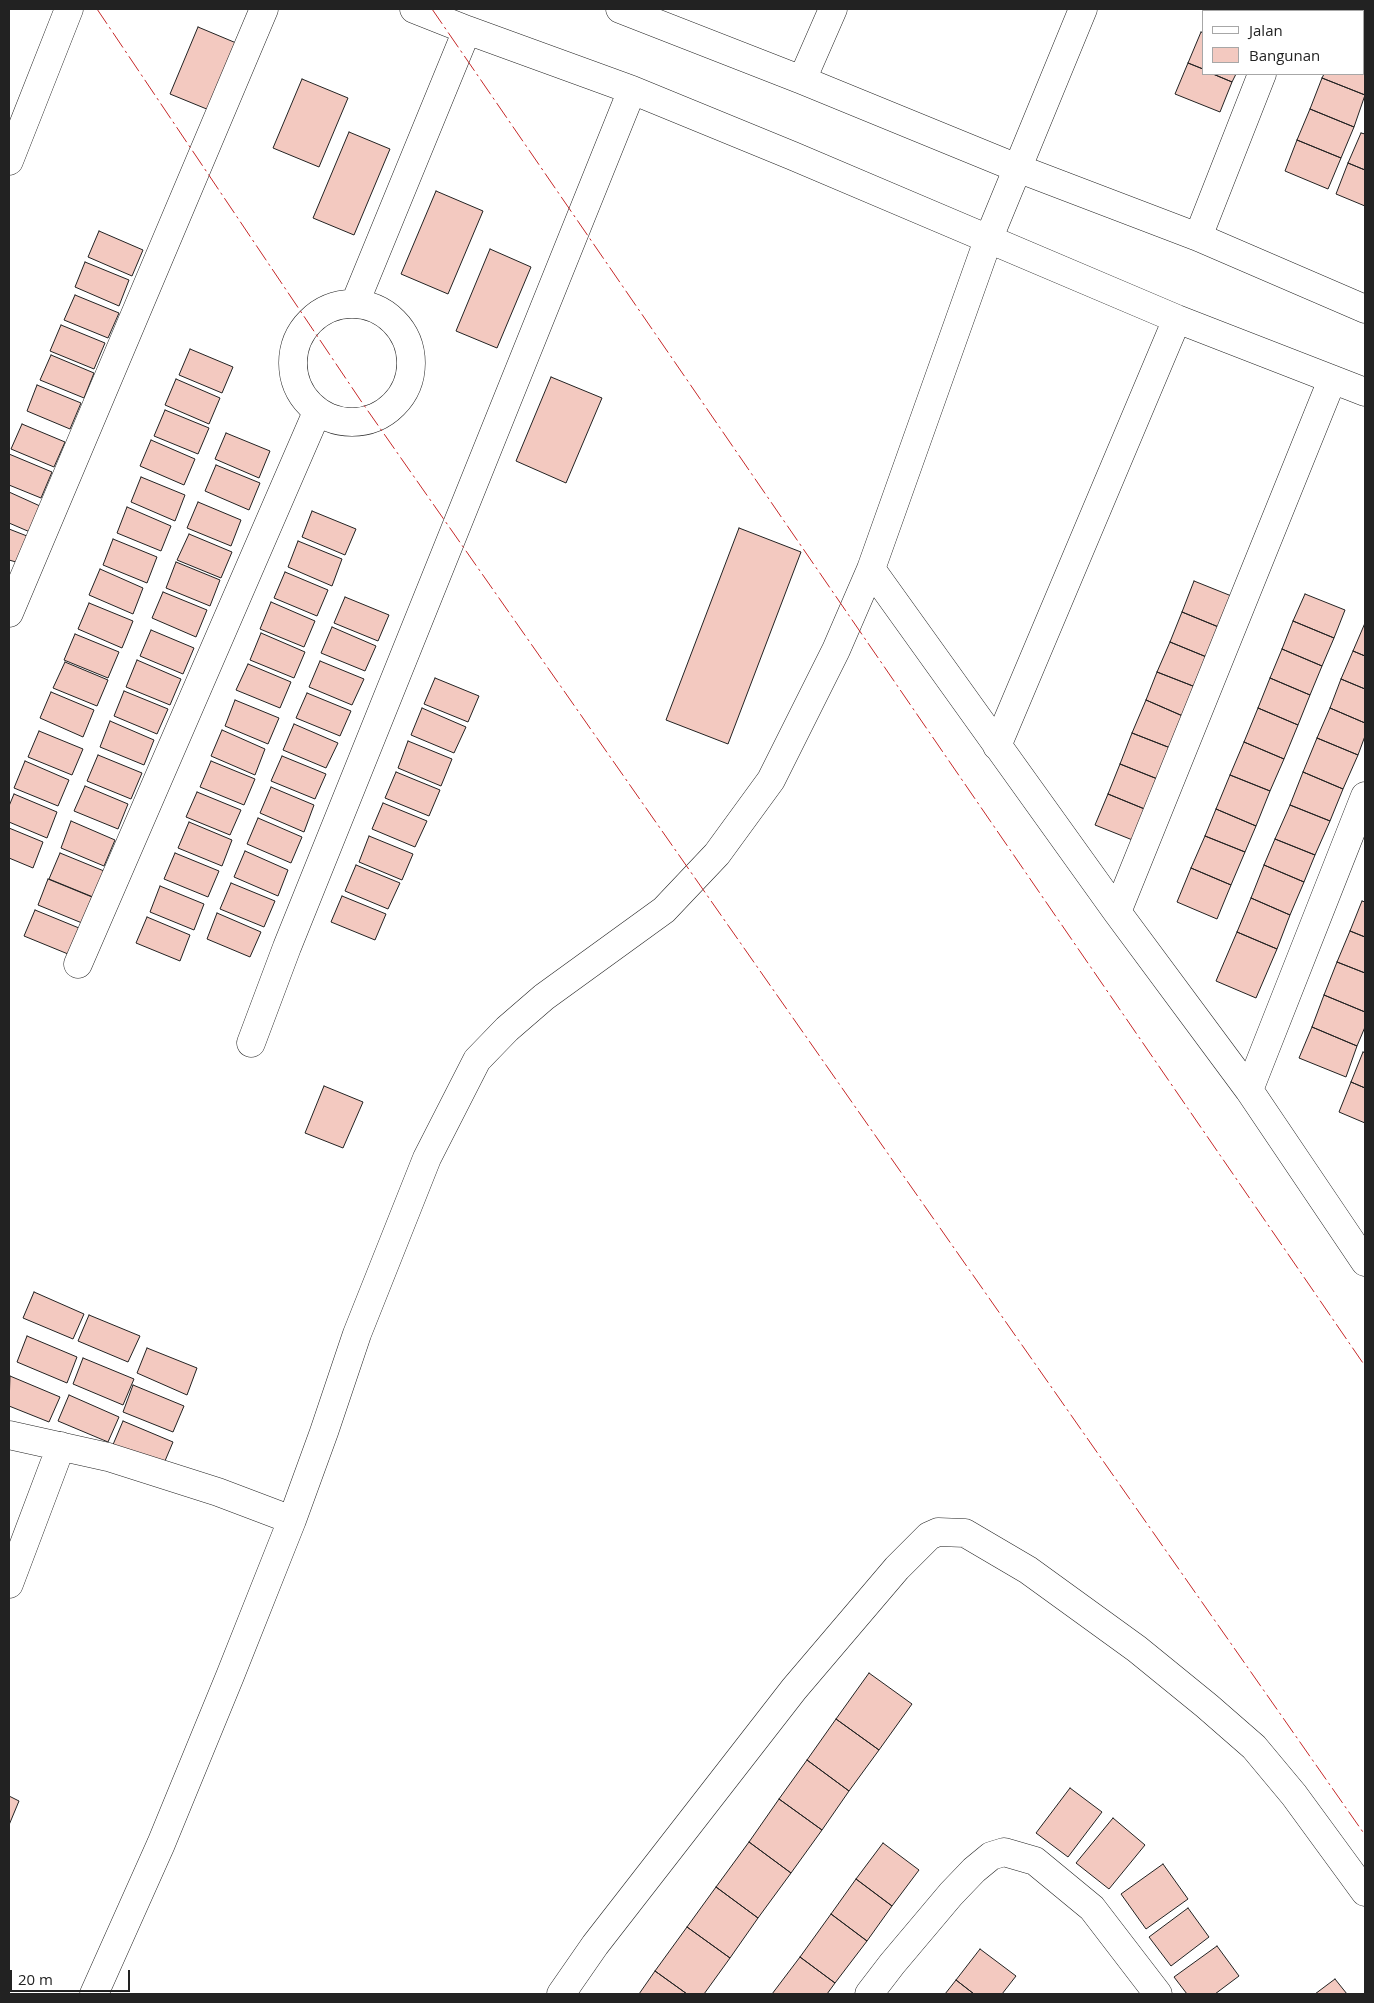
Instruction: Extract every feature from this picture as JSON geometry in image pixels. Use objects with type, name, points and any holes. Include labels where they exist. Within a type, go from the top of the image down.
[{"type":"street","points":[[9,161],[70,9]]},
{"type":"street","points":[[9,614],[264,9]]},
{"type":"street","points":[[414,9],[632,90],[1177,318],[1365,392]]},
{"type":"street","points":[[802,80],[833,9]]},
{"type":"street","points":[[94,1994],[161,1844],[292,1520],[357,1334],[427,1158],[477,1060],[507,1029],[544,997],[664,910],[717,854],[771,780],[832,658],[871,569],[988,240],[1083,9]]},
{"type":"street","points":[[637,12],[1017,168],[1198,237],[1363,303]]},
{"type":"street","points":[[355,303],[467,30]]},
{"type":"street","points":[[1198,237],[1262,75]]},
{"type":"street","points":[[251,1043],[287,947],[632,90]]},
{"type":"street","points":[[355,303],[385,312],[406,336],[411,367],[401,397],[377,417],[346,422],[317,412],[298,388],[292,358],[303,329],[325,309],[355,303]]},
{"type":"street","points":[[997,746],[1177,318]]},
{"type":"street","points":[[1118,912],[1332,380]]},
{"type":"street","points":[[78,964],[317,412]]},
{"type":"street","points":[[871,569],[997,746],[1249,1090],[1365,1262]]},
{"type":"street","points":[[1249,1090],[1365,796]]},
{"type":"street","points":[[9,1435],[108,1458],[218,1492],[292,1520]]},
{"type":"street","points":[[9,1584],[61,1446]]},
{"type":"street","points":[[561,1994],[595,1945],[794,1689],[898,1568],[929,1536],[938,1532],[966,1533],[1028,1570],[1137,1650],[1254,1746],[1294,1795],[1365,1892]]},
{"type":"street","points":[[869,1994],[951,1894],[974,1870],[991,1856],[1004,1852],[1035,1861],[1092,1908],[1154,1993]]},
{"type":"building","points":[[1243,9],[1246,10],[1210,10]]},
{"type":"building","points":[[1364,18],[1365,19],[1364,54]]},
{"type":"building","points":[[198,27],[241,45],[214,112],[170,94]]},
{"type":"building","points":[[1201,32],[1202,69],[1188,63]]},
{"type":"building","points":[[1365,55],[1365,95],[1322,78],[1324,75],[1364,75]]},
{"type":"building","points":[[1188,63],[1202,69],[1202,75],[1215,75],[1232,82],[1220,112],[1175,94]]},
{"type":"building","points":[[1215,75],[1236,75],[1232,82]]},
{"type":"building","points":[[1322,78],[1365,95],[1354,127],[1310,109]]},
{"type":"building","points":[[302,79],[348,98],[319,167],[273,148]]},
{"type":"building","points":[[1310,109],[1354,127],[1341,158],[1297,140]]},
{"type":"building","points":[[349,132],[390,149],[354,235],[313,218]]},
{"type":"building","points":[[1361,133],[1365,134],[1365,170],[1348,163]]},
{"type":"building","points":[[1297,140],[1341,158],[1328,189],[1285,171]]},
{"type":"building","points":[[1348,163],[1365,170],[1365,206],[1336,194]]},
{"type":"building","points":[[436,191],[483,211],[448,294],[401,274]]},
{"type":"building","points":[[99,231],[143,250],[132,276],[88,257]]},
{"type":"building","points":[[490,249],[531,267],[497,348],[456,331]]},
{"type":"building","points":[[85,262],[129,280],[119,306],[75,287]]},
{"type":"building","points":[[75,295],[119,313],[108,338],[64,320]]},
{"type":"building","points":[[61,325],[105,343],[94,369],[50,351]]},
{"type":"building","points":[[190,349],[233,367],[222,393],[179,375]]},
{"type":"building","points":[[51,355],[94,373],[84,398],[40,380]]},
{"type":"building","points":[[551,377],[602,398],[566,483],[516,461]]},
{"type":"building","points":[[176,379],[220,398],[209,424],[165,405]]},
{"type":"building","points":[[37,385],[81,403],[70,429],[27,411]]},
{"type":"building","points":[[165,410],[209,428],[198,454],[154,436]]},
{"type":"building","points":[[22,424],[65,442],[54,467],[11,449]]},
{"type":"building","points":[[226,433],[270,451],[259,478],[215,459]]},
{"type":"building","points":[[151,440],[195,459],[184,485],[140,466]]},
{"type":"building","points":[[9,454],[52,472],[41,498],[9,485]]},
{"type":"building","points":[[216,465],[260,483],[249,510],[205,491]]},
{"type":"building","points":[[141,477],[185,495],[175,521],[131,502]]},
{"type":"building","points":[[9,492],[40,506],[30,532],[9,523]]},
{"type":"building","points":[[198,502],[241,520],[231,546],[187,528]]},
{"type":"building","points":[[127,507],[171,526],[161,551],[117,533]]},
{"type":"building","points":[[312,511],[356,529],[345,555],[302,537]]},
{"type":"building","points":[[739,528],[801,552],[728,744],[666,720]]},
{"type":"building","points":[[9,529],[27,536],[16,562],[9,560]]},
{"type":"building","points":[[189,534],[232,552],[221,578],[177,560]]},
{"type":"building","points":[[113,539],[157,557],[147,583],[103,565]]},
{"type":"building","points":[[298,541],[342,559],[332,586],[288,567]]},
{"type":"building","points":[[176,562],[220,580],[210,606],[166,588]]},
{"type":"building","points":[[100,569],[143,588],[133,614],[89,595]]},
{"type":"building","points":[[285,572],[328,590],[317,616],[274,598]]},
{"type":"building","points":[[1194,581],[1234,597],[1221,628],[1182,612]]},
{"type":"building","points":[[163,592],[207,610],[196,637],[152,618]]},
{"type":"building","points":[[1305,594],[1345,610],[1334,638],[1293,621]]},
{"type":"building","points":[[345,597],[389,615],[378,641],[334,623]]},
{"type":"building","points":[[271,602],[315,621],[304,647],[260,629]]},
{"type":"building","points":[[89,603],[133,621],[122,648],[78,629]]},
{"type":"building","points":[[1182,612],[1221,628],[1209,658],[1170,642]]},
{"type":"building","points":[[1293,621],[1334,638],[1322,666],[1282,649]]},
{"type":"building","points":[[1365,623],[1365,656],[1353,651]]},
{"type":"building","points":[[332,627],[376,646],[365,671],[321,653]]},
{"type":"building","points":[[151,630],[194,648],[183,674],[140,656]]},
{"type":"building","points":[[261,633],[305,652],[294,678],[250,660]]},
{"type":"building","points":[[75,634],[119,652],[108,678],[64,660]]},
{"type":"building","points":[[1170,642],[1209,658],[1198,688],[1157,672]]},
{"type":"building","points":[[1282,649],[1322,666],[1310,695],[1270,678]]},
{"type":"building","points":[[1353,651],[1365,656],[1365,689],[1341,679]]},
{"type":"building","points":[[137,660],[181,679],[170,705],[126,687]]},
{"type":"building","points":[[320,661],[364,679],[352,705],[309,687]]},
{"type":"building","points":[[65,662],[108,680],[97,706],[53,688]]},
{"type":"building","points":[[248,664],[291,682],[280,708],[236,690]]},
{"type":"building","points":[[1157,672],[1198,688],[1185,717],[1146,700]]},
{"type":"building","points":[[435,678],[479,696],[468,722],[424,704]]},
{"type":"building","points":[[1270,678],[1310,695],[1298,725],[1258,708]]},
{"type":"building","points":[[1341,679],[1365,689],[1365,723],[1330,708]]},
{"type":"building","points":[[124,691],[168,709],[157,734],[114,716]]},
{"type":"building","points":[[51,692],[94,710],[83,737],[40,718]]},
{"type":"building","points":[[307,693],[351,711],[340,736],[296,718]]},
{"type":"building","points":[[235,700],[279,718],[268,744],[225,726]]},
{"type":"building","points":[[1146,700],[1185,717],[1173,749],[1132,733]]},
{"type":"building","points":[[422,708],[466,727],[454,753],[411,735]]},
{"type":"building","points":[[1258,708],[1298,725],[1284,759],[1244,742]]},
{"type":"building","points":[[1330,708],[1365,723],[1365,736],[1358,755],[1317,738]]},
{"type":"building","points":[[110,721],[154,740],[144,765],[100,747]]},
{"type":"building","points":[[294,724],[338,743],[326,768],[283,750]]},
{"type":"building","points":[[222,730],[265,749],[255,775],[211,756]]},
{"type":"building","points":[[39,731],[83,749],[72,775],[28,757]]},
{"type":"building","points":[[1132,733],[1173,749],[1160,780],[1120,764]]},
{"type":"building","points":[[1317,738],[1358,755],[1343,789],[1303,772]]},
{"type":"building","points":[[408,741],[452,759],[441,786],[398,768]]},
{"type":"building","points":[[1244,742],[1284,759],[1270,791],[1230,775]]},
{"type":"building","points":[[98,755],[142,773],[131,799],[87,781]]},
{"type":"building","points":[[282,756],[326,774],[315,799],[271,781]]},
{"type":"building","points":[[25,761],[69,780],[58,806],[14,788]]},
{"type":"building","points":[[211,761],[255,779],[244,805],[200,787]]},
{"type":"building","points":[[1120,764],[1160,780],[1147,810],[1108,794]]},
{"type":"building","points":[[396,772],[440,790],[429,816],[385,798]]},
{"type":"building","points":[[1303,772],[1343,789],[1330,821],[1290,805]]},
{"type":"building","points":[[1230,775],[1270,791],[1256,826],[1216,809]]},
{"type":"building","points":[[85,786],[128,804],[118,829],[74,811]]},
{"type":"building","points":[[271,787],[314,805],[304,832],[260,813]]},
{"type":"building","points":[[197,792],[241,810],[230,835],[186,817]]},
{"type":"building","points":[[14,794],[57,812],[47,838],[9,822],[9,806]]},
{"type":"building","points":[[1108,794],[1147,810],[1135,841],[1095,825]]},
{"type":"building","points":[[383,803],[427,821],[415,847],[372,829]]},
{"type":"building","points":[[1290,805],[1330,821],[1315,855],[1275,839]]},
{"type":"building","points":[[1216,809],[1256,826],[1245,852],[1205,836]]},
{"type":"building","points":[[258,818],[302,837],[291,863],[247,844]]},
{"type":"building","points":[[71,821],[115,840],[104,866],[61,848]]},
{"type":"building","points":[[189,822],[232,840],[222,866],[178,848]]},
{"type":"building","points":[[9,828],[43,842],[33,868],[9,858]]},
{"type":"building","points":[[369,836],[413,854],[402,880],[359,862]]},
{"type":"building","points":[[1205,836],[1245,852],[1231,885],[1191,868]]},
{"type":"building","points":[[1275,839],[1315,855],[1304,882],[1264,865]]},
{"type":"building","points":[[245,851],[288,870],[278,896],[234,877]]},
{"type":"building","points":[[60,853],[104,871],[93,897],[49,879]]},
{"type":"building","points":[[175,853],[219,871],[208,897],[164,879]]},
{"type":"building","points":[[356,865],[400,883],[388,909],[345,891]]},
{"type":"building","points":[[1264,865],[1304,882],[1290,915],[1251,898]]},
{"type":"building","points":[[1191,868],[1231,885],[1217,919],[1177,902]]},
{"type":"building","points":[[48,879],[92,897],[82,923],[38,905]]},
{"type":"building","points":[[231,883],[275,901],[264,927],[220,909]]},
{"type":"building","points":[[160,886],[204,904],[194,930],[150,912]]},
{"type":"building","points":[[342,896],[386,914],[375,940],[331,922]]},
{"type":"building","points":[[1251,898],[1290,915],[1277,949],[1237,932]]},
{"type":"building","points":[[1362,901],[1365,902],[1365,937],[1350,931]]},
{"type":"building","points":[[35,910],[79,928],[68,954],[24,936]]},
{"type":"building","points":[[217,913],[261,932],[250,957],[207,939]]},
{"type":"building","points":[[147,917],[190,935],[180,961],[136,943]]},
{"type":"building","points":[[1350,931],[1365,937],[1365,973],[1337,962]]},
{"type":"building","points":[[1237,932],[1277,949],[1256,998],[1216,981]]},
{"type":"building","points":[[1337,962],[1365,973],[1365,1012],[1324,995]]},
{"type":"building","points":[[1324,995],[1365,1012],[1365,1027],[1357,1046],[1312,1027]]},
{"type":"building","points":[[1312,1027],[1357,1046],[1346,1077],[1299,1058]]},
{"type":"building","points":[[1363,1052],[1365,1053],[1365,1088],[1351,1082]]},
{"type":"building","points":[[1351,1082],[1365,1088],[1365,1123],[1339,1112]]},
{"type":"building","points":[[324,1086],[363,1102],[343,1148],[305,1133]]},
{"type":"building","points":[[34,1292],[84,1314],[73,1339],[23,1318]]},
{"type":"building","points":[[89,1315],[140,1336],[128,1362],[78,1341]]},
{"type":"building","points":[[27,1336],[77,1357],[67,1383],[17,1362]]},
{"type":"building","points":[[147,1348],[197,1368],[187,1395],[137,1373]]},
{"type":"building","points":[[83,1358],[134,1379],[123,1405],[73,1384]]},
{"type":"building","points":[[10,1376],[60,1397],[49,1422],[9,1406]]},
{"type":"building","points":[[133,1385],[184,1406],[173,1432],[123,1412]]},
{"type":"building","points":[[69,1395],[119,1417],[108,1442],[58,1421]]},
{"type":"building","points":[[123,1421],[173,1442],[162,1468],[112,1447]]},
{"type":"building","points":[[869,1673],[912,1704],[879,1750],[836,1719]]},
{"type":"building","points":[[836,1719],[879,1750],[849,1791],[807,1760]]},
{"type":"building","points":[[807,1760],[849,1791],[822,1830],[779,1799]]},
{"type":"building","points":[[1070,1788],[1102,1812],[1068,1857],[1036,1833]]},
{"type":"building","points":[[9,1796],[19,1801],[9,1825]]},
{"type":"building","points":[[779,1799],[822,1830],[791,1873],[749,1842]]},
{"type":"building","points":[[1113,1818],[1145,1845],[1109,1889],[1076,1863]]},
{"type":"building","points":[[749,1842],[791,1873],[758,1918],[716,1887]]},
{"type":"building","points":[[883,1843],[919,1870],[892,1906],[856,1879]]},
{"type":"building","points":[[1163,1864],[1188,1899],[1146,1929],[1121,1894]]},
{"type":"building","points":[[856,1879],[892,1906],[867,1941],[831,1914]]},
{"type":"building","points":[[716,1887],[758,1918],[730,1958],[687,1927]]},
{"type":"building","points":[[1188,1908],[1209,1937],[1171,1966],[1149,1937]]},
{"type":"building","points":[[831,1914],[867,1941],[835,1983],[800,1957]]},
{"type":"building","points":[[687,1927],[730,1958],[704,1994],[687,1994],[655,1971]]},
{"type":"building","points":[[1217,1946],[1239,1976],[1215,1994],[1187,1994],[1174,1977]]},
{"type":"building","points":[[980,1949],[1016,1976],[1002,1994],[974,1994],[956,1980]]},
{"type":"building","points":[[800,1957],[835,1983],[827,1994],[772,1994]]},
{"type":"building","points":[[655,1971],[687,1994],[639,1994]]},
{"type":"building","points":[[1335,1979],[1347,1994],[1315,1994]]},
{"type":"building","points":[[956,1980],[974,1994],[945,1994]]},
{"type":"power","points":[[97,9],[361,401],[1365,1835]]},
{"type":"power","points":[[432,9],[1365,1366]]}]
